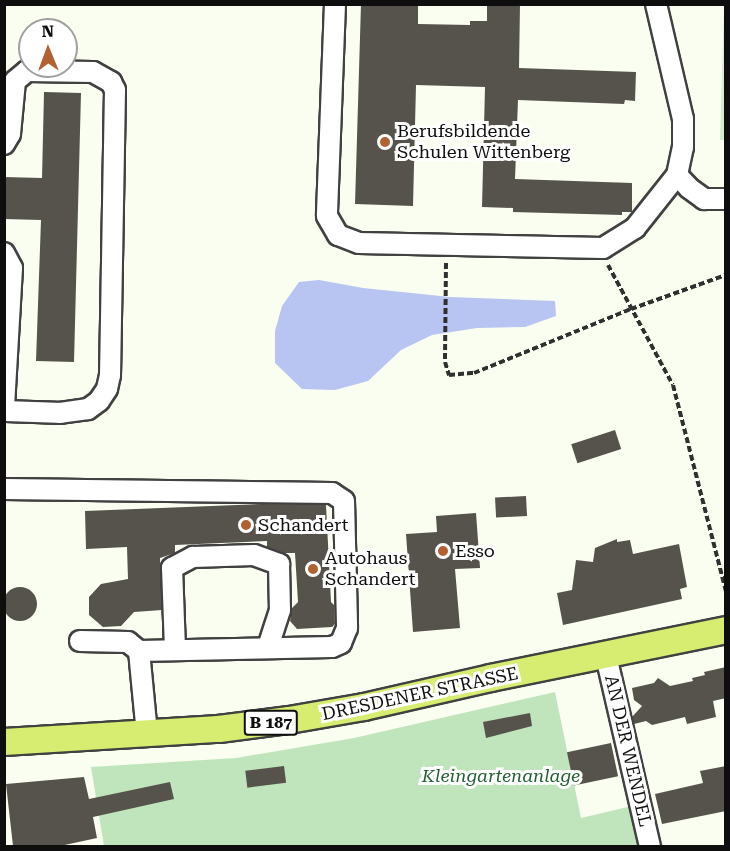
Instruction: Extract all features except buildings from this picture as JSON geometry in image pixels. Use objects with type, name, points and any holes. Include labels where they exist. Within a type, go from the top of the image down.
[{"type":"main road","name":"DRESDENER STRASSE","points":[[4,742],[231,728],[327,715],[491,678],[726,630]]},
{"type":"street","points":[[335,4],[327,216],[338,236],[359,243],[603,248],[635,228],[677,175],[683,147],[683,119],[656,4]]},
{"type":"street","points":[[4,144],[10,134],[15,81],[27,71],[93,72],[111,82],[115,90],[115,102],[110,375],[107,389],[99,401],[88,409],[60,413],[4,411]]},
{"type":"street","points":[[677,175],[704,199],[726,199]]},
{"type":"street","points":[[4,253],[12,268],[4,406]]},
{"type":"street","points":[[4,489],[332,494],[344,501],[347,628],[341,642],[332,647],[139,651],[128,642],[80,642]]},
{"type":"street","points":[[175,649],[172,568],[193,557],[254,555],[279,564],[280,610],[267,647]]},
{"type":"street","points":[[139,651],[147,734]]},
{"type":"street","name":"AN DER WENDEL","points":[[606,656],[650,846]]},
{"type":"path","points":[[446,245],[445,362],[449,375],[474,373],[632,309],[726,275]]},
{"type":"path","points":[[603,248],[606,261],[673,385],[726,592]]},
{"type":"green space","points":[[724,5],[726,140],[720,140]]},
{"type":"green space","name":"Kleingartenanlage","points":[[555,692],[581,818],[632,806],[641,846],[104,846],[91,767],[236,758],[354,738]]},
{"type":"water","points":[[319,280],[363,288],[450,297],[555,301],[556,316],[525,327],[477,328],[432,335],[401,350],[368,381],[335,390],[302,389],[275,363],[275,331],[282,306],[299,282]]},
{"type":"place","name":"Berufsbildende Schulen Wittenberg","points":[[385,142]]},
{"type":"place","name":"Schandert","points":[[246,525]]},
{"type":"place","name":"Esso","points":[[443,551]]},
{"type":"place","name":"Autohaus Schandert","points":[[313,569]]}]
